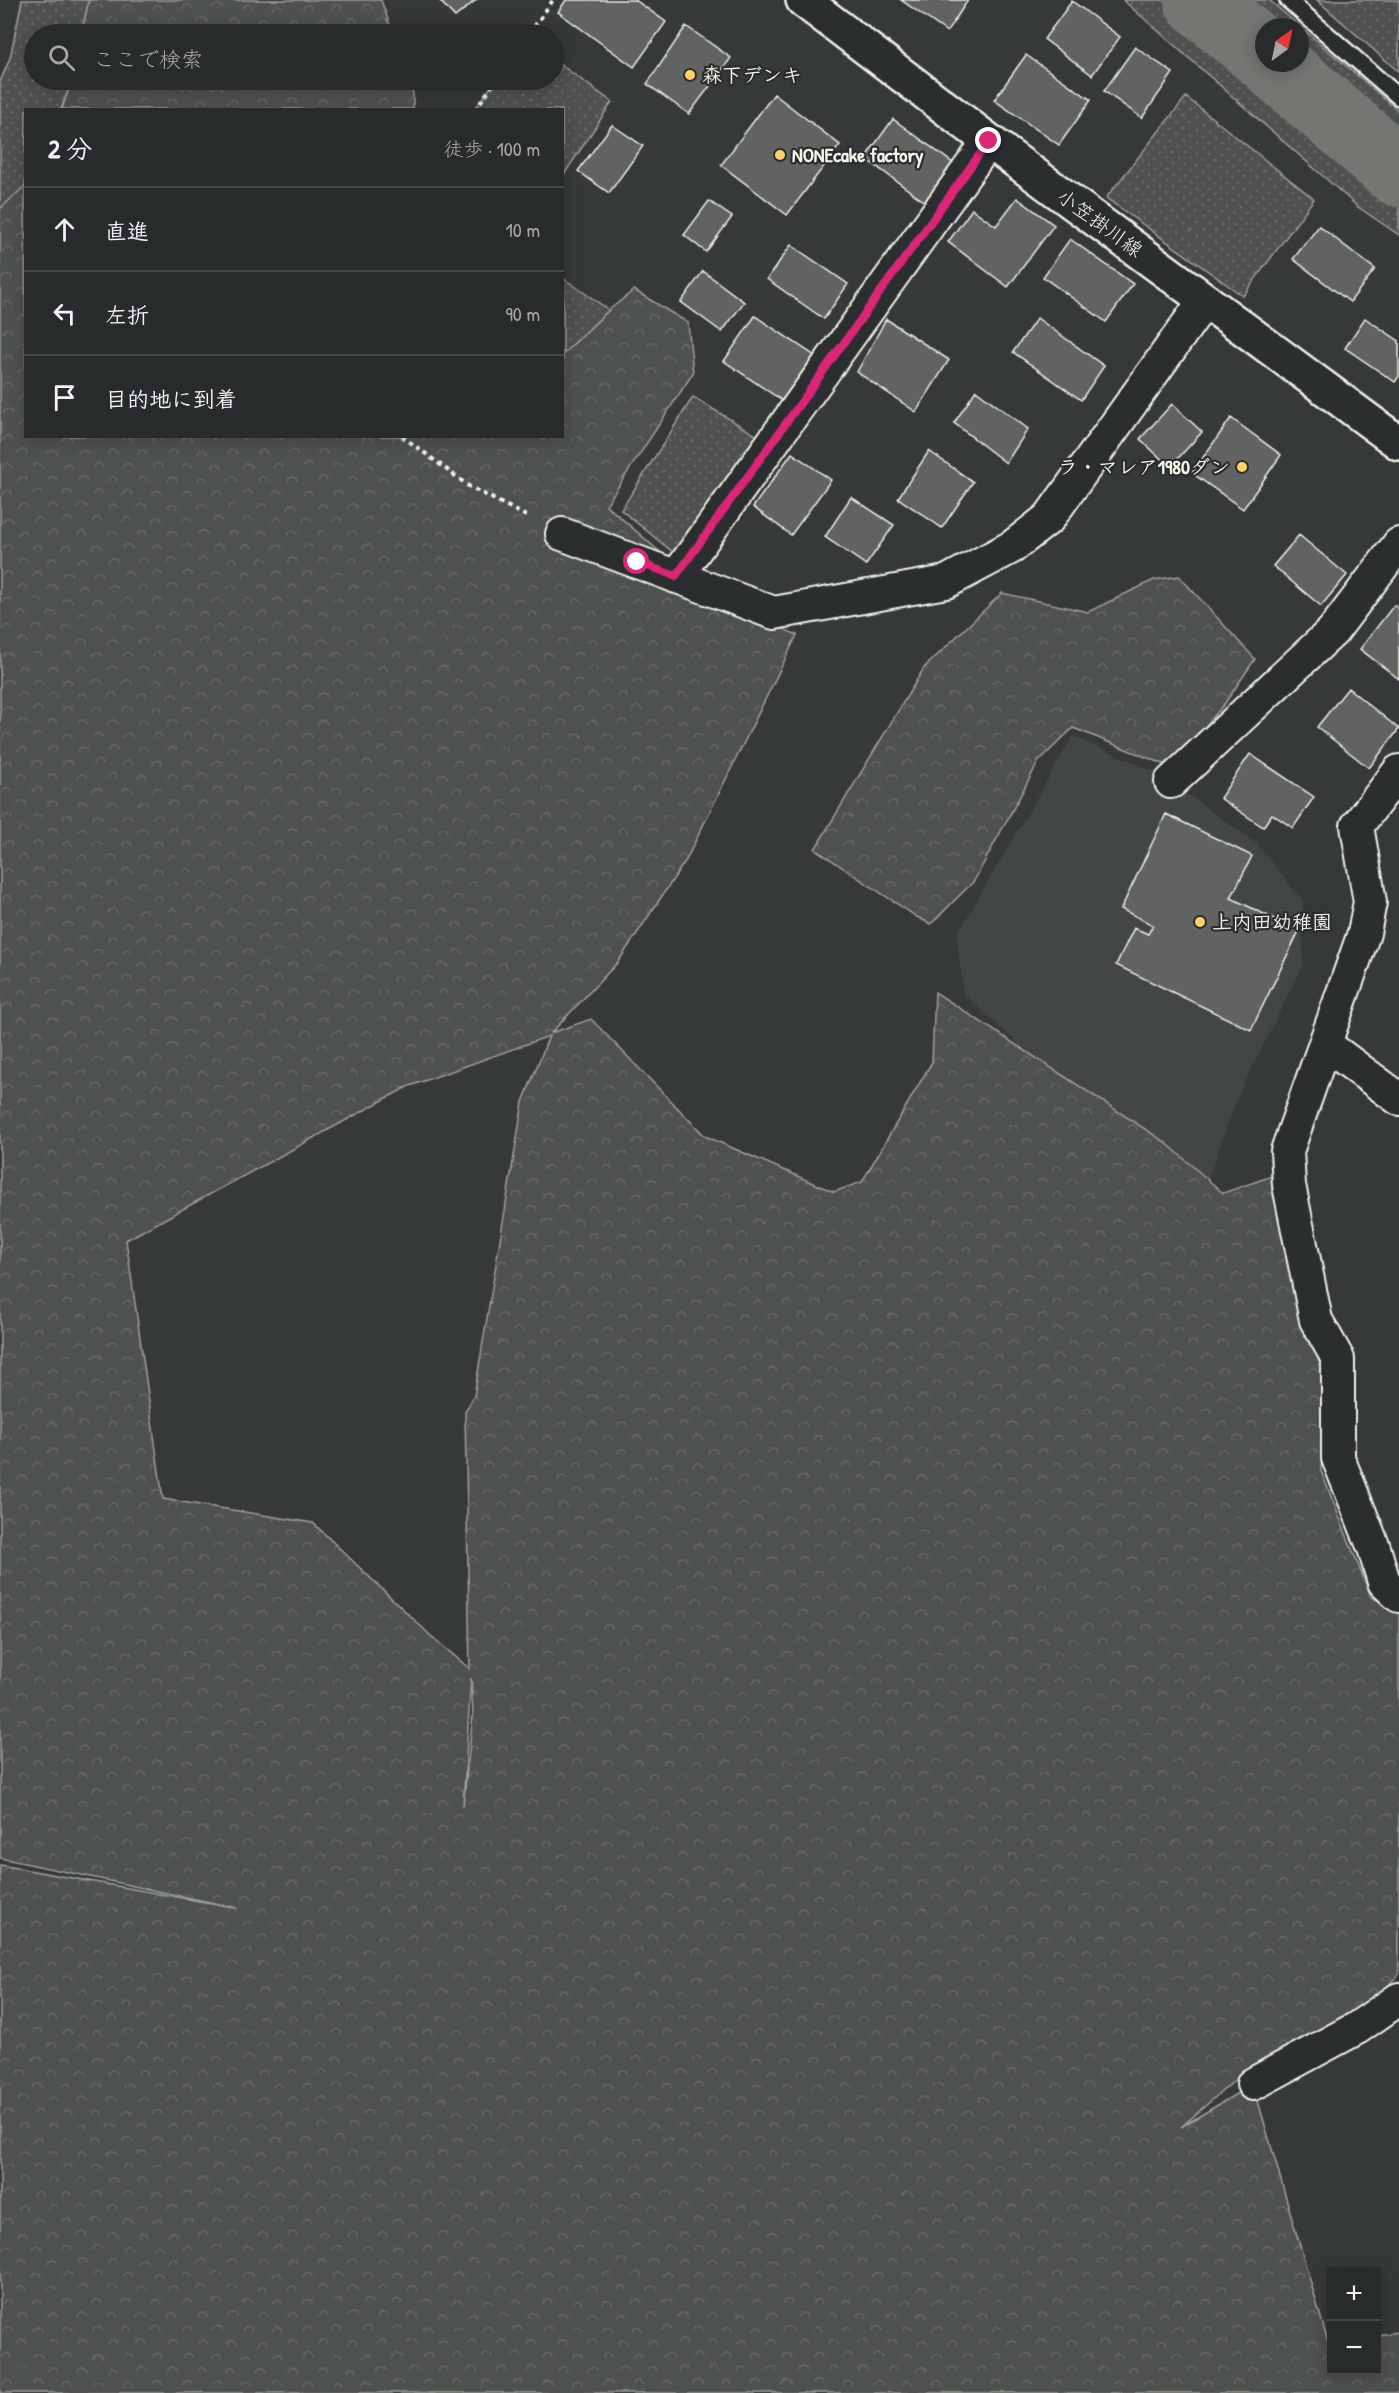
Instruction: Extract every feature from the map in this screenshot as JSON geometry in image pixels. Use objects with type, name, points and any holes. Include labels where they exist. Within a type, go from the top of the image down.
[{"type":"main road","name":"小笠掛川線","points":[[803,0],[989,141],[1399,443]]},
{"type":"street","points":[[676,576],[989,141]]},
{"type":"street","points":[[562,534],[774,613],[946,582],[1012,547],[1049,518],[1205,300]]},
{"type":"street","points":[[1171,782],[1332,631],[1399,544]]},
{"type":"street","points":[[1399,771],[1357,826],[1370,902],[1364,933],[1287,1151],[1289,1185],[1316,1320],[1338,1359],[1338,1458],[1374,1548],[1384,1582],[1399,1596]]},
{"type":"street","points":[[1325,1044],[1399,1099]]},
{"type":"street","points":[[1253,2084],[1357,2028],[1399,1999]]},
{"type":"lane","points":[[1288,0],[1399,97]]},
{"type":"path","points":[[536,24],[553,0]]},
{"type":"path","points":[[476,108],[489,90]]},
{"type":"path","points":[[405,438],[470,487],[562,534]]},
{"type":"shaded area","points":[[1073,736],[1156,772],[1256,843],[1303,901],[1303,965],[1238,1096],[1208,1178],[1029,1054],[963,993],[957,935]]},
{"type":"green space","points":[[22,0],[89,0],[83,24],[24,24],[24,90],[68,90],[61,108],[24,108],[24,188],[0,209],[0,82],[10,58]]},
{"type":"green space","points":[[89,0],[381,0],[389,24],[83,24]]},
{"type":"green space","points":[[1123,0],[1269,0],[1290,18],[1255,18],[1255,72],[1309,72],[1309,34],[1399,111],[1399,235],[1358,207]]},
{"type":"green space","points":[[1317,0],[1399,0],[1399,72]]},
{"type":"green space","points":[[564,67],[612,102],[564,174],[564,108],[476,108],[489,90],[564,90]]},
{"type":"green space","points":[[69,90],[412,90],[413,94],[413,108],[62,108]]},
{"type":"green space","points":[[1186,97],[1314,199],[1243,296],[1106,198]]},
{"type":"green space","points":[[24,187],[24,438],[564,438],[564,353],[609,310],[634,290],[688,323],[693,373],[606,505],[681,570],[640,563],[797,635],[686,860],[618,962],[551,1033],[591,1019],[705,1136],[834,1192],[862,1182],[932,1062],[935,992],[1165,1142],[1223,1193],[1278,1174],[1323,1381],[1321,1471],[1371,1597],[1399,1610],[1399,1974],[1367,2007],[1250,2067],[1181,2127],[1253,2084],[1327,2339],[1327,2375],[1381,2375],[1381,2334],[1399,2332],[1399,2393],[0,2393],[0,1865],[238,1908],[0,1858],[0,209]],"holes":[[[549,1036],[523,1102],[474,1396],[465,1412],[470,1669],[431,1636],[313,1523],[163,1499],[126,1240],[407,1087]],[[471,1678],[473,1715],[463,1806]]]},
{"type":"green space","points":[[564,279],[609,310],[564,353]]},
{"type":"green space","points":[[693,397],[764,440],[679,557],[621,510]]},
{"type":"green space","points":[[1179,576],[1255,659],[1225,703],[1171,767],[1073,728],[1039,761],[974,881],[931,924],[815,849],[924,668],[1002,593],[1088,612],[1154,580]]},
{"type":"building","points":[[439,0],[476,0],[455,17]]},
{"type":"building","points":[[566,0],[635,0],[666,22],[634,67],[558,12]]},
{"type":"building","points":[[901,0],[968,0],[947,32]]},
{"type":"building","points":[[1072,1],[1120,37],[1092,75],[1044,39]]},
{"type":"building","points":[[686,26],[731,58],[689,114],[647,84]]},
{"type":"building","points":[[1135,47],[1173,73],[1142,118],[1104,91]]},
{"type":"building","points":[[1026,55],[1091,100],[1059,145],[994,100]]},
{"type":"building","name":"NONEcake factory","points":[[774,94],[840,145],[787,215],[721,165]]},
{"type":"building","points":[[893,119],[954,164],[925,202],[865,158]]},
{"type":"building","points":[[612,125],[643,146],[609,193],[578,171]]},
{"type":"building","points":[[1017,198],[1054,225],[1008,287],[948,242],[972,209],[996,226]]},
{"type":"building","points":[[709,201],[732,217],[706,252],[684,235]]},
{"type":"building","points":[[1319,226],[1375,269],[1350,302],[1293,259]]},
{"type":"building","points":[[1070,239],[1133,284],[1106,322],[1043,277]]},
{"type":"building","points":[[791,245],[848,284],[824,319],[767,279]]},
{"type":"building","points":[[703,271],[744,302],[722,332],[681,302]]},
{"type":"building","points":[[755,316],[815,356],[784,402],[724,361]]},
{"type":"building","points":[[1037,318],[1104,366],[1081,400],[1013,352]]},
{"type":"building","points":[[1365,318],[1399,341],[1399,376],[1395,382],[1345,348]]},
{"type":"building","points":[[886,319],[949,360],[916,412],[857,372]]},
{"type":"building","points":[[976,390],[1028,429],[1006,463],[954,423]]},
{"type":"building","points":[[1172,404],[1202,432],[1170,467],[1140,439]]},
{"type":"building","points":[[1231,418],[1281,455],[1243,509],[1192,473]]},
{"type":"building","points":[[929,451],[973,482],[942,528],[898,498]]},
{"type":"building","points":[[792,453],[831,480],[791,535],[753,507]]},
{"type":"building","points":[[851,497],[894,525],[866,565],[825,537]]},
{"type":"building","points":[[1299,535],[1347,575],[1321,606],[1273,566]]},
{"type":"building","points":[[1394,605],[1399,609],[1399,679],[1360,649]]},
{"type":"building","points":[[1348,688],[1399,729],[1369,768],[1317,727]]},
{"type":"building","points":[[1250,754],[1314,797],[1293,828],[1272,814],[1263,827],[1220,798]]},
{"type":"building","points":[[1166,814],[1252,856],[1231,898],[1299,931],[1251,1030],[1116,965],[1134,928],[1148,934],[1153,925],[1121,909]]},
{"type":"waterway","points":[[1199,0],[1255,47]]},
{"type":"waterway","points":[[1283,72],[1399,172]]},
{"type":"place","name":"森下デンキ","points":[[690,75]]},
{"type":"place","name":"NONEcake factory","points":[[780,155]]},
{"type":"place","name":"ラ・マレア1980ダン","points":[[1242,467]]},
{"type":"place","name":"上内田幼稚園","points":[[1200,922]]},
{"type":"route","points":[[637,562],[676,576],[989,141]]}]
